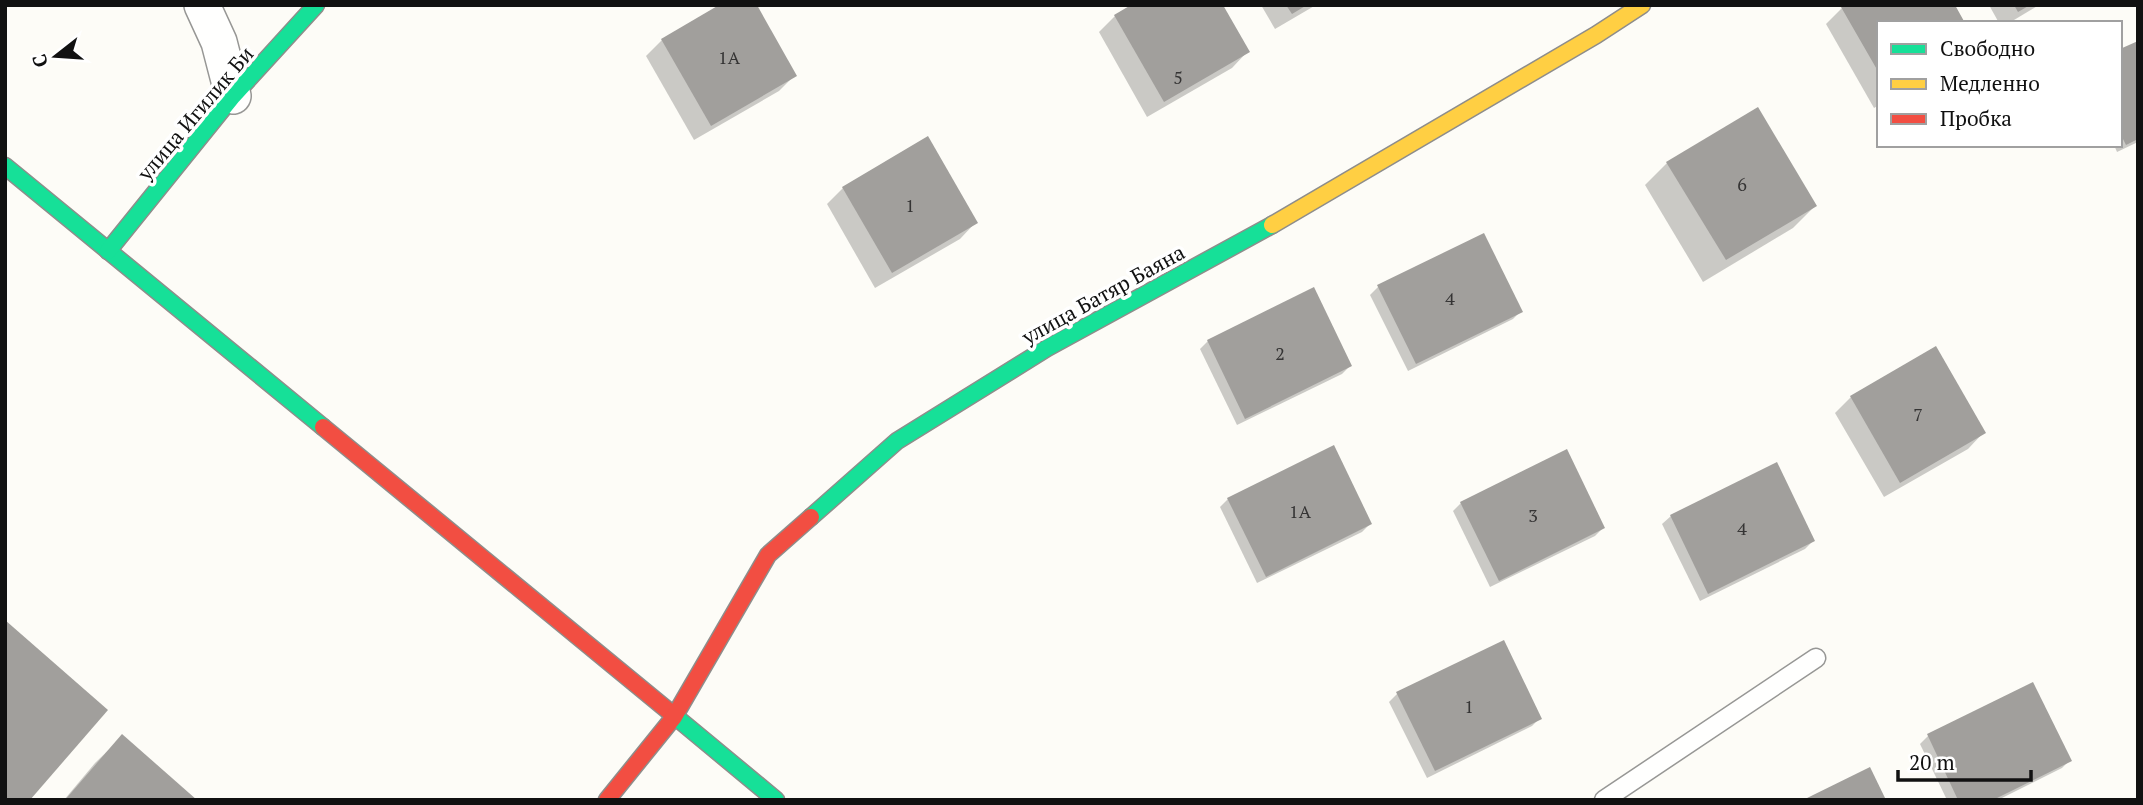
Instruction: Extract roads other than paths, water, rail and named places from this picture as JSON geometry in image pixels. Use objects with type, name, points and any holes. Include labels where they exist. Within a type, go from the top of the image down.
[{"type":"street","points":[[202,5],[219,42],[233,96]]},
{"type":"street","name":"улица Игилик Би","points":[[108,251],[233,96],[316,5]]},
{"type":"street","name":"улица Батяр Баяна","points":[[607,800],[674,717],[768,555],[897,441],[1047,348],[1299,210],[1597,35],[1642,5]]},
{"type":"street","points":[[5,166],[776,800]]},
{"type":"lane","points":[[1604,800],[1816,658]]}]
